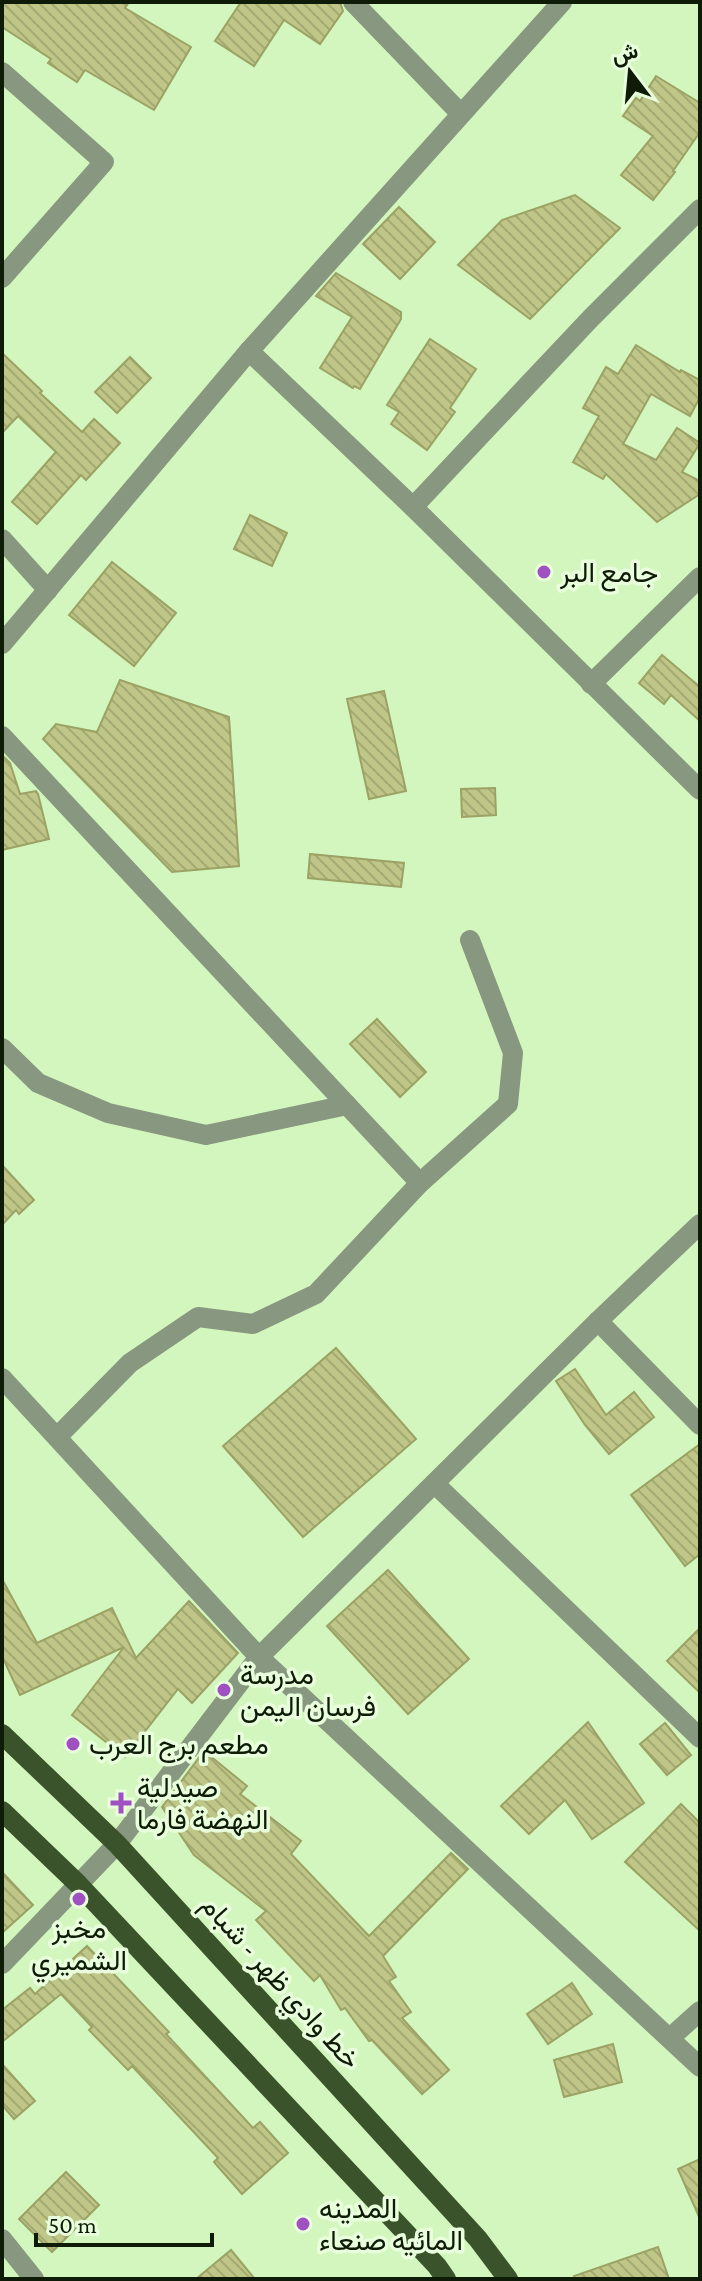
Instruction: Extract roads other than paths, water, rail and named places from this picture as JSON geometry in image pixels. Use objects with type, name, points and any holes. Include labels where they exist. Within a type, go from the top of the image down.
[{"type":"main road","name":"خط وادي ظهر - شبام","points":[[2,1734],[117,1844],[478,2239],[508,2279]]},
{"type":"main road","points":[[2,1811],[78,1884],[446,2279]]},
{"type":"street","points":[[353,2],[461,114]]},
{"type":"street","points":[[2,644],[249,351],[562,2]]},
{"type":"street","points":[[2,72],[104,162],[2,278]]},
{"type":"street","points":[[413,507],[581,329],[700,209]]},
{"type":"street","points":[[249,351],[413,507],[700,790]]},
{"type":"street","points":[[2,539],[48,590]]},
{"type":"street","points":[[591,684],[700,577]]},
{"type":"street","points":[[2,736],[420,1183]]},
{"type":"street","points":[[63,1431],[130,1363],[198,1317],[253,1324],[316,1294],[420,1183],[508,1104],[513,1053],[470,940]]},
{"type":"street","points":[[2,1048],[38,1083],[108,1113],[206,1135],[347,1105]]},
{"type":"street","points":[[2,1964],[117,1844],[259,1657],[700,1224]]},
{"type":"street","points":[[598,1321],[700,1425]]},
{"type":"street","points":[[2,1378],[259,1657],[700,2067]]},
{"type":"street","points":[[436,1485],[700,1738]]},
{"type":"street","points":[[670,2038],[700,2011]]},
{"type":"street","points":[[2,2239],[34,2279]]},
{"type":"place","name":"جامع البر","points":[[544,572]]},
{"type":"place","name":"مدرسة فرسان اليمن","points":[[224,1690]]},
{"type":"place","name":"مطعم برج العرب","points":[[73,1744]]},
{"type":"place","name":"صيدلية النهضة فارما","points":[[121,1803]]},
{"type":"place","name":"مخبز الشميري","points":[[79,1899]]},
{"type":"place","name":"المدينه المائيه صنعاء","points":[[303,2224]]}]
